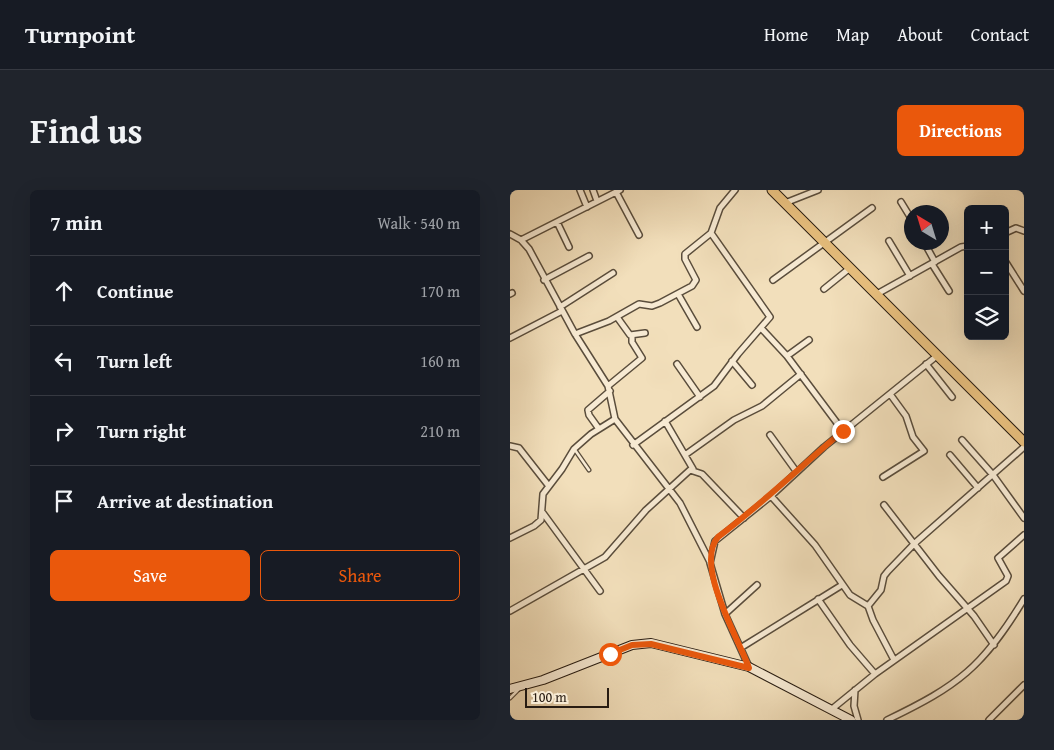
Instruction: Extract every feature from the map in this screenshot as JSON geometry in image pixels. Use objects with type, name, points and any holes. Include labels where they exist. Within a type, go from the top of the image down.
[{"type":"main road","points":[[772,190],[1024,442]]},
{"type":"street","points":[[580,190],[587,207]]},
{"type":"street","points":[[593,190],[597,201]]},
{"type":"street","points":[[575,334],[617,317],[634,306],[643,303],[655,305],[692,286],[695,282],[685,259],[685,254],[711,233],[720,208],[735,190]]},
{"type":"street","points":[[784,203],[818,190]]},
{"type":"street","points":[[521,240],[618,191],[639,235]]},
{"type":"street","points":[[901,202],[904,207]]},
{"type":"street","points":[[773,280],[872,208]]},
{"type":"street","points":[[557,222],[569,247]]},
{"type":"street","points":[[1009,231],[1016,228],[1024,231]]},
{"type":"street","points":[[633,445],[718,383],[732,361],[769,320],[770,313],[711,233]]},
{"type":"street","points":[[510,234],[521,240],[529,249],[544,280],[609,389],[615,419],[633,445],[668,487],[684,512],[710,563],[725,614],[742,647],[749,668]]},
{"type":"street","points":[[888,241],[910,276]]},
{"type":"street","points":[[877,294],[964,247]]},
{"type":"street","points":[[927,250],[949,291]]},
{"type":"street","points":[[544,280],[589,256]]},
{"type":"street","points":[[1009,267],[1024,291]]},
{"type":"street","points":[[824,289],[850,268]]},
{"type":"street","points":[[510,338],[561,309],[613,273]]},
{"type":"street","points":[[678,294],[697,327]]},
{"type":"street","points":[[599,429],[589,415],[588,410],[642,358],[632,342],[632,336],[617,317]]},
{"type":"street","points":[[761,328],[787,356],[843,431]]},
{"type":"street","points":[[632,336],[645,333]]},
{"type":"street","points":[[787,356],[809,340]]},
{"type":"street","points":[[710,563],[715,540],[770,496],[843,431],[938,355]]},
{"type":"street","points":[[732,361],[752,384]]},
{"type":"street","points":[[677,364],[700,396]]},
{"type":"street","points":[[926,364],[952,397]]},
{"type":"street","points":[[685,455],[734,420],[762,406],[801,374]]},
{"type":"street","points":[[883,477],[924,451],[913,437],[906,416],[890,394]]},
{"type":"street","points":[[510,538],[538,523],[543,513],[542,499],[548,486],[562,469],[574,449],[615,419]]},
{"type":"street","points":[[665,421],[693,469],[702,474],[744,518]]},
{"type":"street","points":[[770,436],[796,471]]},
{"type":"street","points":[[962,440],[993,475],[1024,518]]},
{"type":"street","points":[[510,446],[520,448],[548,486]]},
{"type":"street","points":[[868,606],[881,590],[884,576],[915,543],[1024,447]]},
{"type":"street","points":[[950,456],[978,488]]},
{"type":"street","points":[[510,611],[585,570],[612,551],[635,522],[668,487],[684,472],[693,469]]},
{"type":"street","points":[[770,496],[816,546],[842,585],[854,599],[868,606],[873,620],[894,660]]},
{"type":"street","points":[[884,505],[939,576],[968,609],[994,645]]},
{"type":"street","points":[[543,513],[600,591]]},
{"type":"street","points":[[832,709],[875,674],[968,609],[1007,579],[998,558],[1024,535]]},
{"type":"street","points":[[725,614],[757,585]]},
{"type":"street","points":[[742,647],[842,585]]},
{"type":"street","points":[[887,720],[955,684],[994,645],[1024,598]]},
{"type":"street","points":[[818,599],[850,645],[875,674]]},
{"type":"street","points":[[510,689],[521,687],[632,645],[651,644],[749,668],[851,720]]},
{"type":"street","points":[[989,720],[1024,685]]},
{"type":"street","points":[[856,690],[854,706],[858,720]]},
{"type":"lane","points":[[574,449],[589,470]]},
{"type":"lane","points":[[510,698],[521,687]]},
{"type":"route","points":[[610,654],[632,645],[651,644],[749,668],[742,647],[725,614],[710,563],[713,545],[718,537],[754,510],[843,431]]}]
